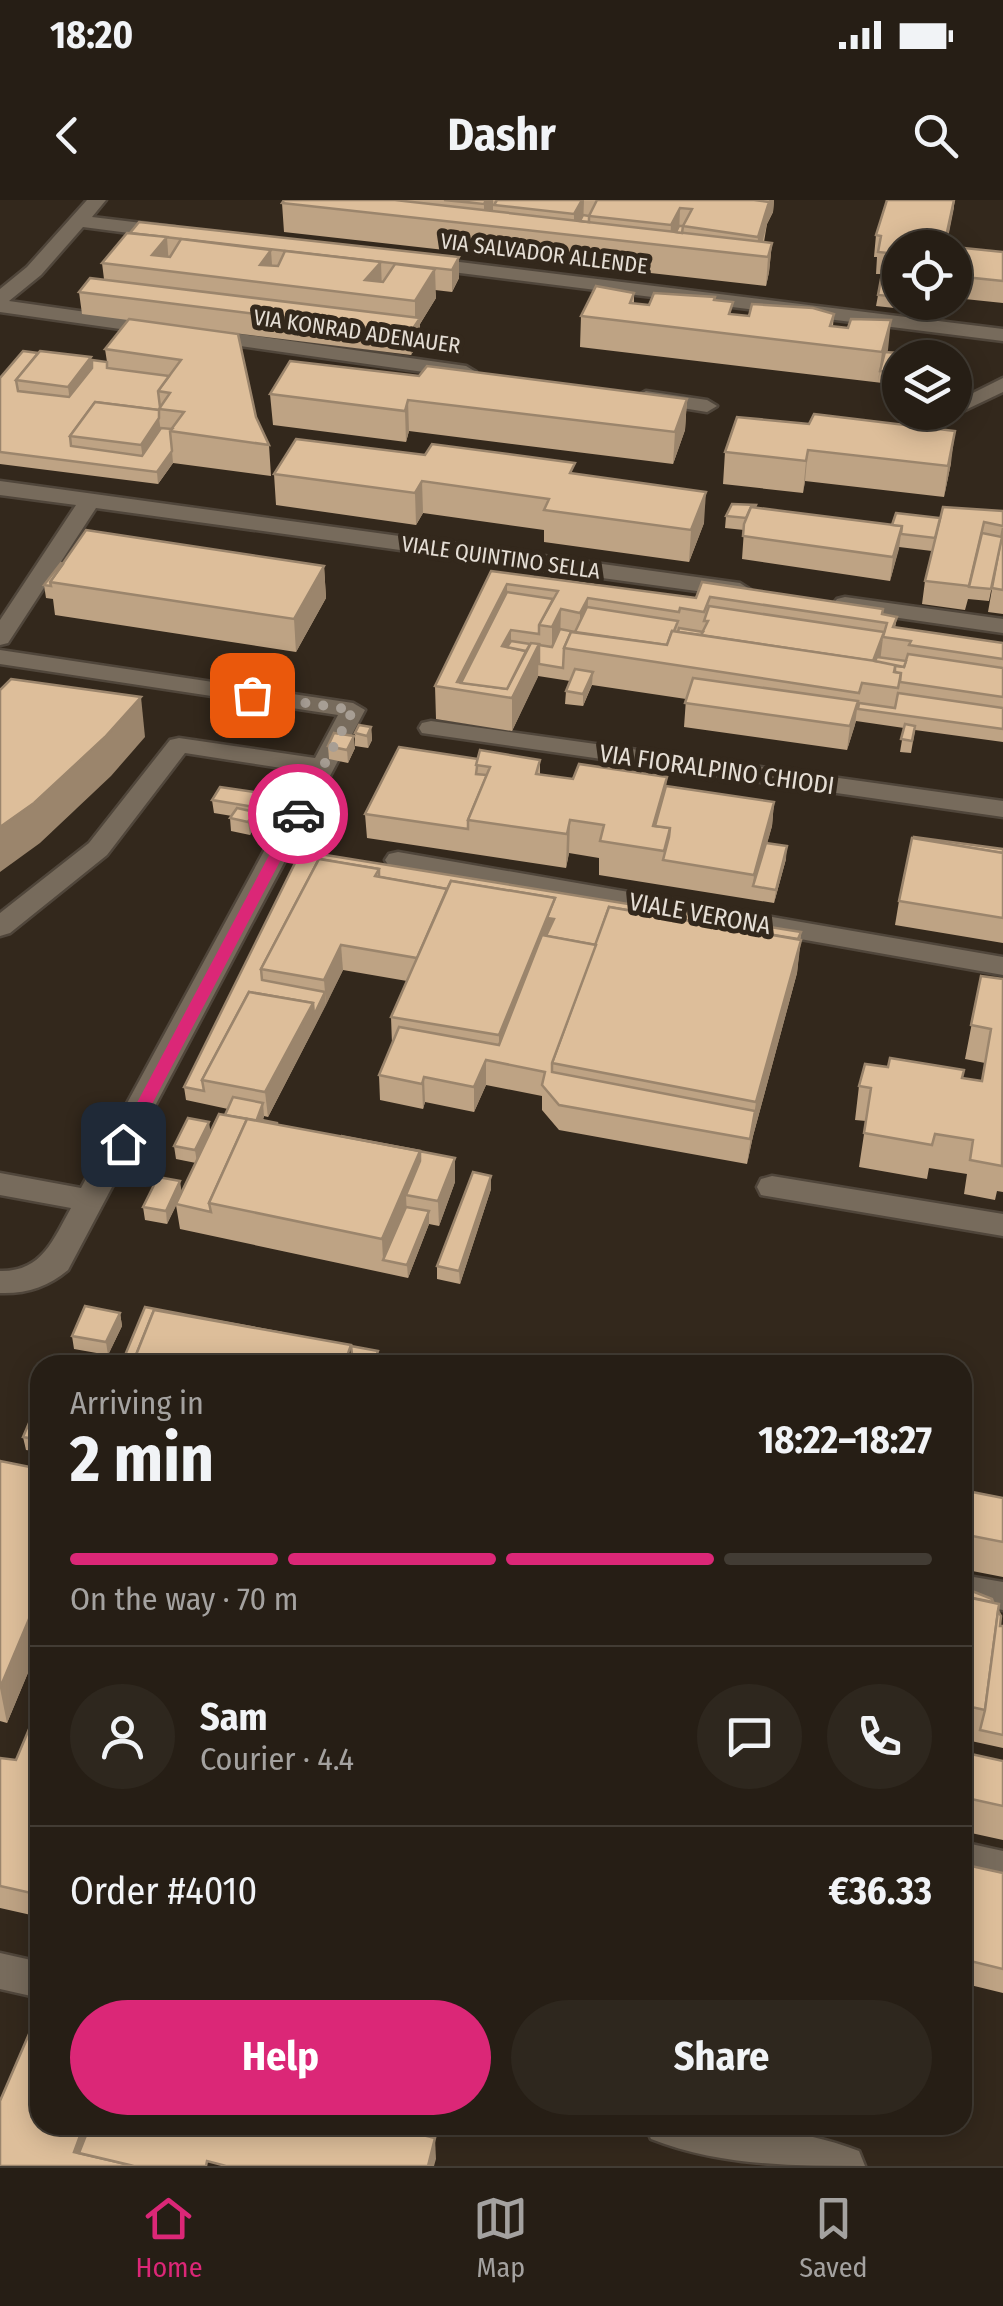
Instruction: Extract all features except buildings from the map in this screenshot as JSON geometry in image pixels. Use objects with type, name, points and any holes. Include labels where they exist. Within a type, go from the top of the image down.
[{"type":"street","name":"VIA KONRAD ADENAUER","points":[[0,303],[97,200]]},
{"type":"street","points":[[78,221],[203,236]]},
{"type":"street","name":"VIA SALVADOR ALLENDE","points":[[398,260],[1003,335]]},
{"type":"street","name":"VIA KONRAD ADENAUER","points":[[0,303],[494,376]]},
{"type":"street","points":[[972,400],[1003,384]]},
{"type":"street","points":[[630,395],[707,406]]},
{"type":"street","name":"VIALE QUINTINO SELLA","points":[[0,488],[767,593]]},
{"type":"street","points":[[3,628],[90,501]]},
{"type":"street","points":[[826,602],[1003,626]]},
{"type":"street","points":[[0,657],[353,710],[57,1262],[44,1274],[26,1281],[0,1282]]},
{"type":"street","name":"VIA FIORALPINO CHIODI","points":[[431,728],[1003,809]]},
{"type":"street","points":[[0,927],[98,848],[180,745],[323,768]]},
{"type":"street","name":"VIALE VERONA","points":[[398,860],[1003,966]]},
{"type":"street","points":[[0,1184],[92,1201]]},
{"type":"street","points":[[772,1187],[1003,1225]]},
{"type":"street","points":[[972,1591],[1003,1596]]},
{"type":"street","points":[[972,1861],[1003,1868]]},
{"type":"street","points":[[0,1971],[30,1978]]},
{"type":"street","points":[[709,2135],[844,2166]]},
{"type":"way so far","points":[[252,695],[353,710],[298,814]]},
{"type":"route","points":[[123,1144],[298,814]]}]
